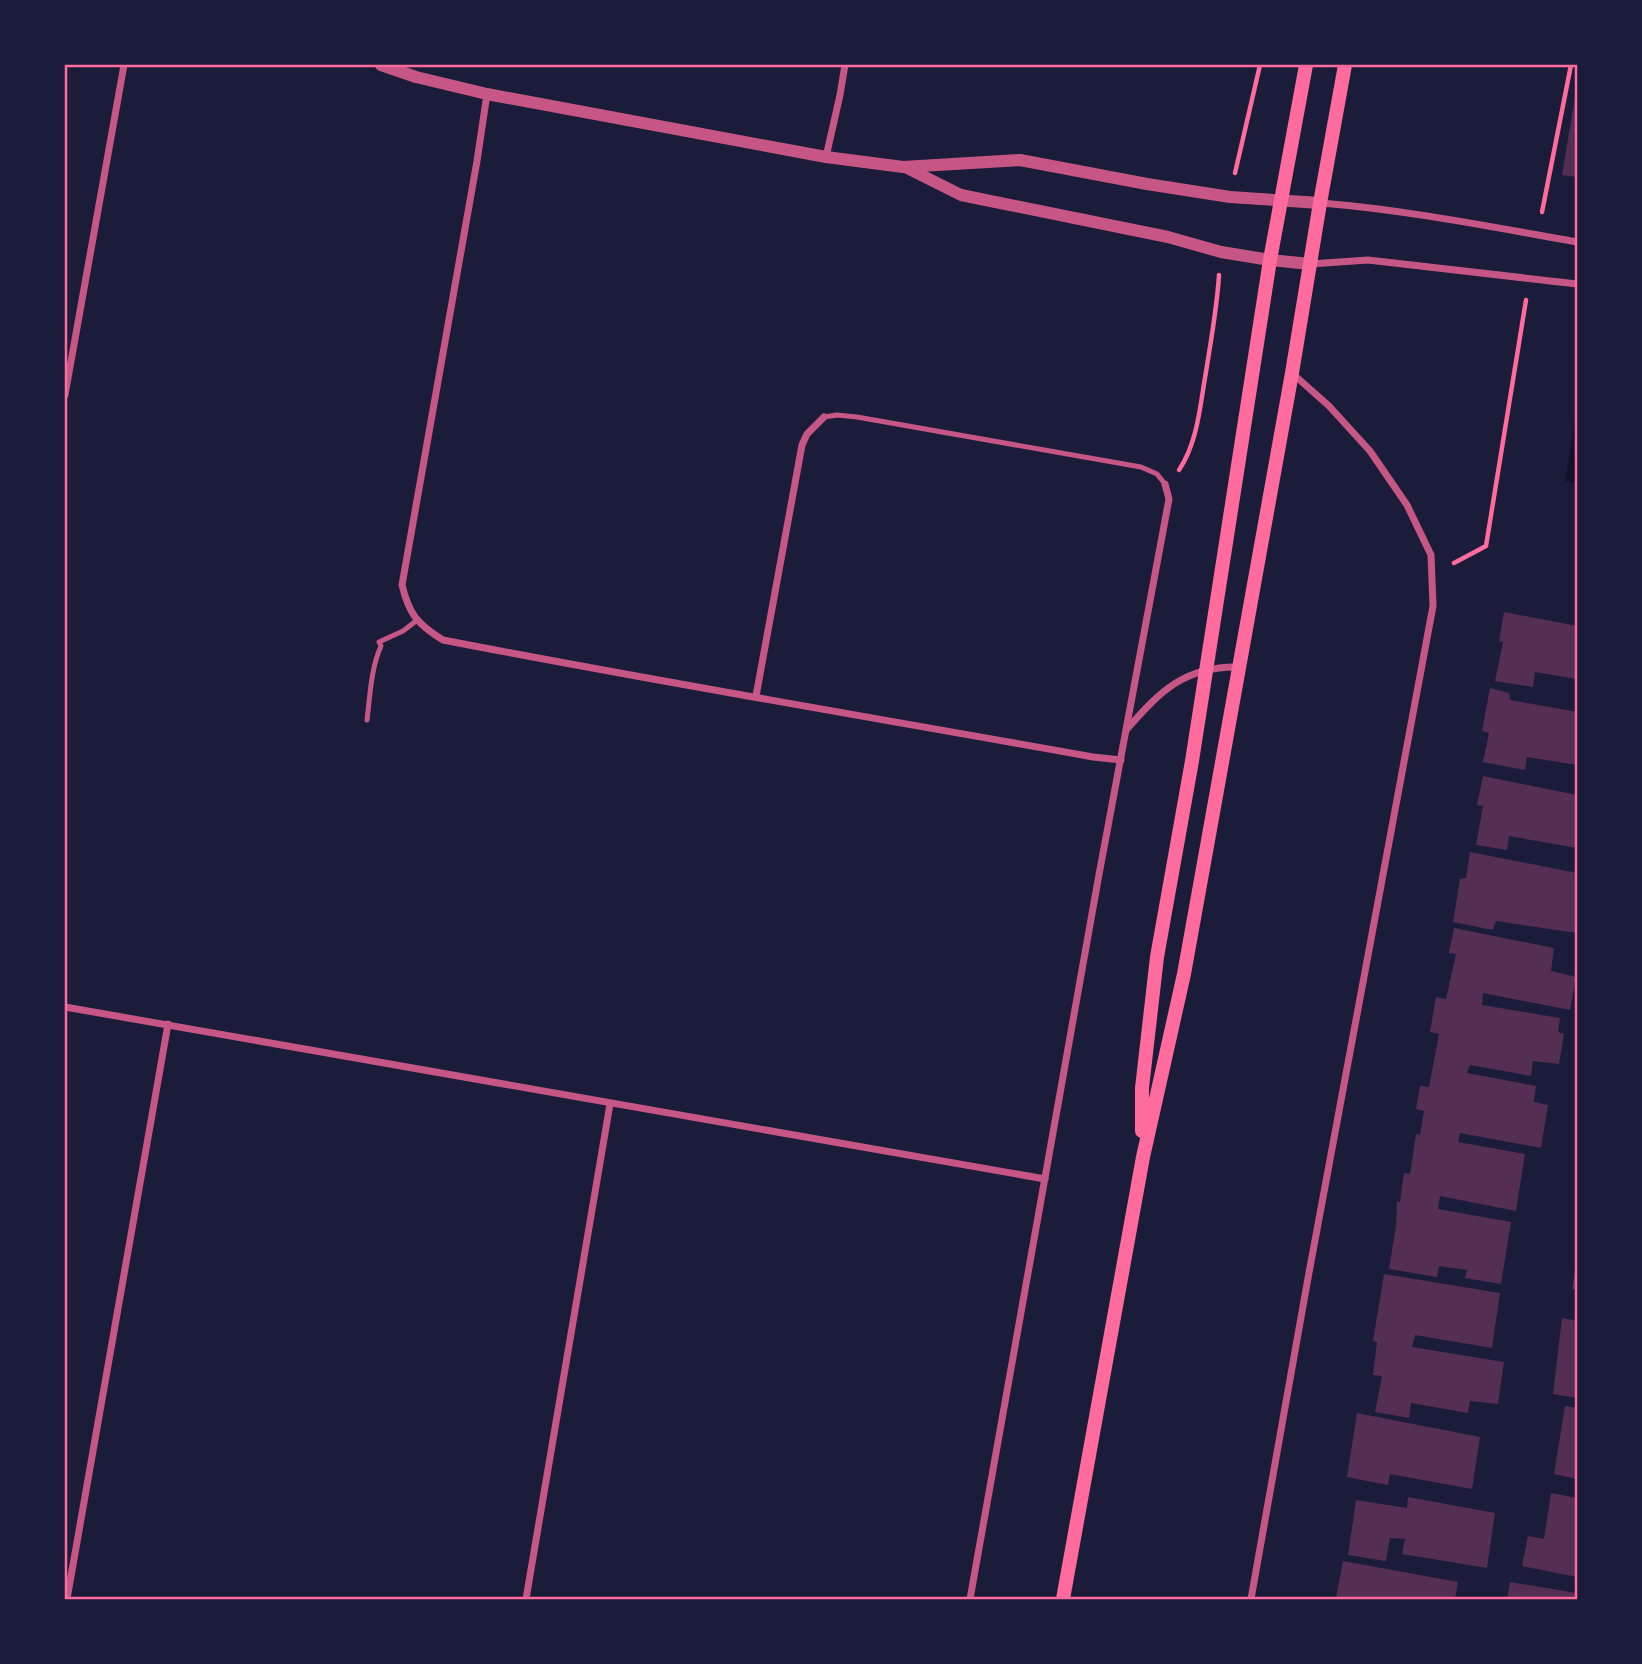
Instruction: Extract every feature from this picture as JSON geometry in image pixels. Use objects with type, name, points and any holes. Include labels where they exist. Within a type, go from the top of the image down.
[{"type":"main road","points":[[1143,1157],[1142,1088],[1157,957],[1207,670],[1270,260],[1306,65]]},
{"type":"main road","points":[[1063,1599],[1143,1157],[1184,974],[1345,65]]},
{"type":"street","points":[[65,395],[124,65]]},
{"type":"street","points":[[381,65],[417,71],[487,94],[825,157],[903,167],[1020,160],[1230,197],[1387,209],[1577,242]]},
{"type":"street","points":[[825,157],[845,65]]},
{"type":"street","points":[[487,94],[402,585],[407,604],[416,621],[443,640],[587,668],[1121,760]]},
{"type":"street","points":[[903,167],[961,194],[1084,218],[1221,252],[1310,264],[1368,260],[1577,285]]},
{"type":"street","points":[[1251,1599],[1305,1292],[1433,606],[1430,555],[1406,505],[1370,450],[1329,406],[1292,373]]},
{"type":"street","points":[[756,696],[802,445],[807,434],[824,417]]},
{"type":"street","points":[[970,1599],[1169,499],[1166,484]]},
{"type":"street","points":[[1126,729],[1175,682],[1218,667],[1239,667]]},
{"type":"street","points":[[65,1007],[1045,1179]]},
{"type":"street","points":[[67,1599],[168,1024]]},
{"type":"street","points":[[526,1599],[610,1104]]},
{"type":"lane","points":[[824,417],[857,417],[1140,467],[1157,474],[1166,484]]},
{"type":"lane","points":[[367,719],[377,654],[381,646],[379,642],[403,631],[416,621]]},
{"type":"path","points":[[1539,236],[1571,65]]},
{"type":"path","points":[[1432,575],[1486,546],[1522,323],[1532,278]]},
{"type":"shaded area","points":[[1577,410],[1577,484],[1565,481]]},
{"type":"building","points":[[1577,91],[1577,177],[1562,175]]},
{"type":"building","points":[[1504,612],[1577,626],[1577,679],[1535,672],[1533,687],[1495,681],[1503,642],[1499,641]]},
{"type":"building","points":[[1490,688],[1509,693],[1510,700],[1577,712],[1577,765],[1527,757],[1525,770],[1483,762],[1489,733],[1482,731]]},
{"type":"building","points":[[1483,776],[1577,795],[1577,848],[1509,836],[1507,850],[1476,845],[1483,806],[1477,805]]},
{"type":"building","points":[[1470,852],[1577,873],[1577,933],[1496,921],[1493,930],[1453,922],[1460,879],[1466,878]]},
{"type":"building","points":[[1454,928],[1554,948],[1551,971],[1576,977],[1570,1010],[1483,993],[1482,1005],[1560,1018],[1558,1032],[1564,1034],[1559,1064],[1533,1061],[1531,1076],[1470,1065],[1467,1073],[1536,1086],[1534,1102],[1548,1105],[1541,1148],[1460,1133],[1458,1142],[1525,1154],[1516,1211],[1440,1196],[1438,1209],[1511,1222],[1501,1284],[1465,1278],[1467,1270],[1439,1266],[1437,1277],[1389,1269],[1397,1201],[1400,1202],[1404,1173],[1410,1174],[1416,1134],[1420,1135],[1424,1111],[1416,1109],[1420,1086],[1429,1087],[1439,1034],[1430,1032],[1436,997],[1446,999],[1456,954],[1449,953]]},
{"type":"building","points":[[1577,1266],[1577,1290],[1572,1289]]},
{"type":"building","points":[[1384,1274],[1500,1293],[1492,1348],[1415,1335],[1412,1347],[1504,1362],[1498,1404],[1470,1401],[1468,1413],[1411,1403],[1409,1418],[1375,1412],[1382,1376],[1373,1375],[1377,1342],[1373,1341]]},
{"type":"building","points":[[1562,1318],[1577,1321],[1577,1398],[1553,1394]]},
{"type":"building","points":[[1565,1406],[1577,1408],[1577,1479],[1554,1474]]},
{"type":"building","points":[[1357,1413],[1480,1437],[1472,1489],[1390,1474],[1388,1485],[1347,1477]]},
{"type":"building","points":[[1551,1493],[1577,1498],[1577,1577],[1522,1566],[1528,1536],[1544,1539]]},
{"type":"building","points":[[1408,1497],[1495,1513],[1487,1568],[1402,1554],[1405,1539],[1390,1538],[1386,1561],[1348,1555],[1356,1500],[1407,1508]]},
{"type":"building","points":[[1343,1561],[1458,1582],[1455,1599],[1336,1598]]},
{"type":"building","points":[[1510,1582],[1577,1593],[1577,1599],[1507,1599]]}]
